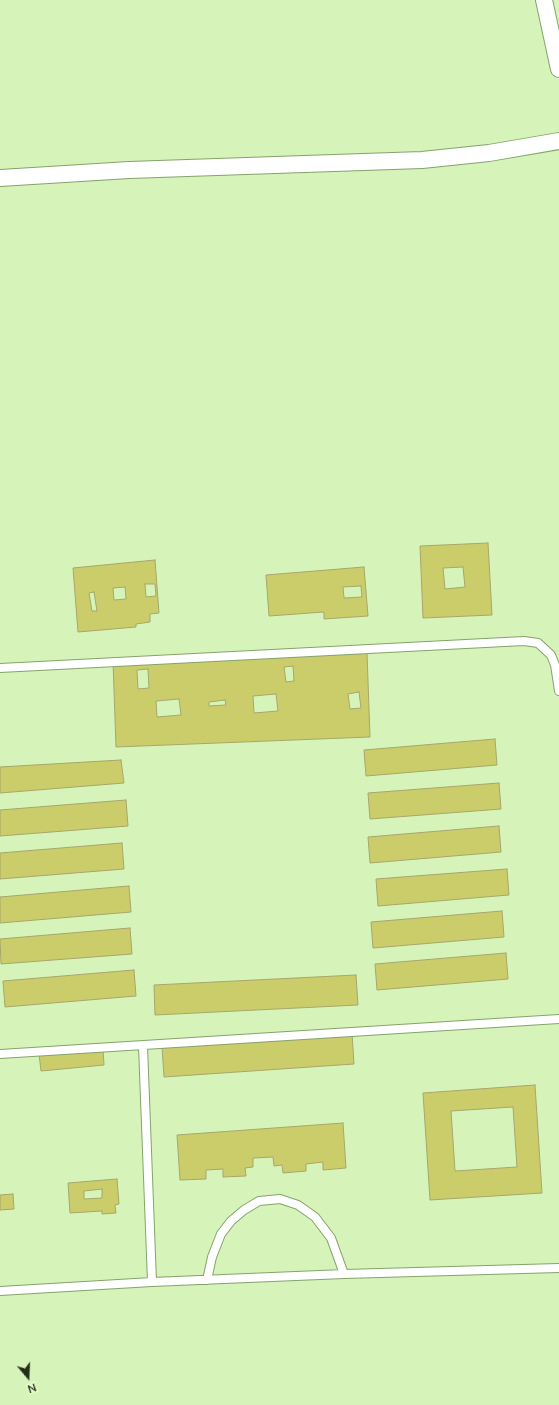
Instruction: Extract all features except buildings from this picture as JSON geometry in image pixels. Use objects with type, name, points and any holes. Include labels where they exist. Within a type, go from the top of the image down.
[{"type":"street","points":[[544,0],[559,68]]},
{"type":"street","points":[[0,178],[129,170],[422,160],[489,153],[559,141]]},
{"type":"lane","points":[[0,668],[524,641],[538,643],[551,655],[556,665],[559,691]]},
{"type":"lane","points":[[0,1054],[559,1019]]},
{"type":"lane","points":[[143,1046],[152,1282]]},
{"type":"lane","points":[[208,1280],[212,1257],[221,1234],[231,1221],[244,1210],[259,1201],[280,1199],[298,1205],[315,1217],[331,1238],[344,1274]]},
{"type":"lane","points":[[0,1291],[152,1282],[344,1274],[559,1268]]}]
